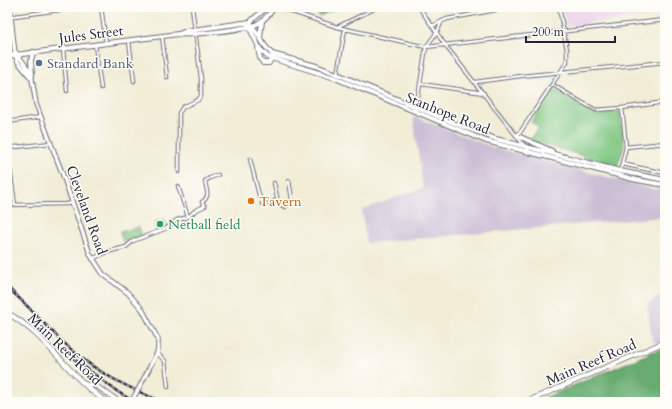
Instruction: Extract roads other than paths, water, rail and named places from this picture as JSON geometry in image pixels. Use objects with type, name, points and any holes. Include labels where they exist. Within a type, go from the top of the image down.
[{"type":"main road","points":[[249,24],[267,7]]},
{"type":"main road","points":[[249,24],[262,21],[276,7]]},
{"type":"main road","points":[[260,38],[262,21]]},
{"type":"main road","name":"Jules Street","points":[[7,56],[16,53],[178,34],[183,31],[195,32],[249,24]]},
{"type":"main road","points":[[249,24],[268,50],[272,53],[272,59],[268,63],[262,62],[257,44]]},
{"type":"main road","name":"Stanhope Road","points":[[249,24],[257,44],[264,55],[272,59],[335,78],[486,141],[530,153],[620,173],[665,180]]},
{"type":"main road","points":[[32,77],[31,61],[33,52]]},
{"type":"main road","name":"Stanhope Road","points":[[272,53],[277,56],[316,66],[337,74],[482,134],[665,185]]},
{"type":"main road","points":[[313,71],[316,66]]},
{"type":"main road","points":[[395,104],[397,99]]},
{"type":"main road","points":[[508,142],[517,135],[566,157]]},
{"type":"main road","name":"Main Reef Road","points":[[7,313],[20,320],[34,331],[85,384],[107,402]]},
{"type":"main road","name":"Main Reef Road","points":[[526,402],[665,342]]},
{"type":"street","points":[[10,7],[9,17],[16,53],[32,77]]},
{"type":"street","points":[[9,17],[82,7]]},
{"type":"street","points":[[101,7],[106,43]]},
{"type":"street","points":[[179,172],[179,113],[182,107],[198,100],[201,96],[192,7]]},
{"type":"street","points":[[276,7],[337,27],[426,47],[665,20]]},
{"type":"street","points":[[337,27],[378,7]]},
{"type":"street","points":[[419,7],[445,45],[530,153]]},
{"type":"street","points":[[432,26],[442,21],[512,7]]},
{"type":"street","points":[[517,135],[553,85],[568,60],[559,7]]},
{"type":"street","points":[[416,112],[426,47],[437,32],[442,21]]},
{"type":"street","points":[[335,78],[345,29]]},
{"type":"street","points":[[162,36],[167,77]]},
{"type":"street","points":[[129,40],[134,81]]},
{"type":"street","points":[[95,44],[101,88]]},
{"type":"street","points":[[62,48],[67,91]]},
{"type":"street","points":[[474,82],[665,62]]},
{"type":"street","name":"Cleveland Road","points":[[32,77],[35,99],[92,259],[103,274],[128,293],[142,309],[158,339],[157,353]]},
{"type":"street","points":[[421,84],[484,93]]},
{"type":"street","points":[[553,85],[596,110],[665,102]]},
{"type":"street","points":[[620,173],[626,147],[622,108]]},
{"type":"street","points":[[7,122],[41,117]]},
{"type":"street","points":[[14,204],[7,148],[51,143]]},
{"type":"street","points":[[626,147],[665,143]]},
{"type":"street","points":[[250,160],[259,195],[263,204],[278,202],[285,207]]},
{"type":"street","points":[[622,164],[665,173]]},
{"type":"street","points":[[92,259],[106,252],[126,247],[133,241],[167,228],[177,220],[188,217],[205,206],[202,202],[206,199],[208,193],[205,181],[218,175]]},
{"type":"street","points":[[289,181],[292,199]]},
{"type":"street","points":[[274,183],[278,202]]},
{"type":"street","points":[[178,186],[188,217]]},
{"type":"street","points":[[7,205],[73,203]]},
{"type":"street","points":[[131,402],[157,353],[165,361],[168,387]]},
{"type":"street","points":[[85,384],[96,386],[120,402]]},
{"type":"railway","points":[[7,287],[83,359],[104,374],[139,392],[163,402]]},
{"type":"railway","points":[[74,359],[118,392],[135,402]]},
{"type":"place","name":"Standard Bank","points":[[39,63]]},
{"type":"place","name":"Tavern","points":[[251,201]]},
{"type":"place","name":"Netball field","points":[[160,224]]}]
